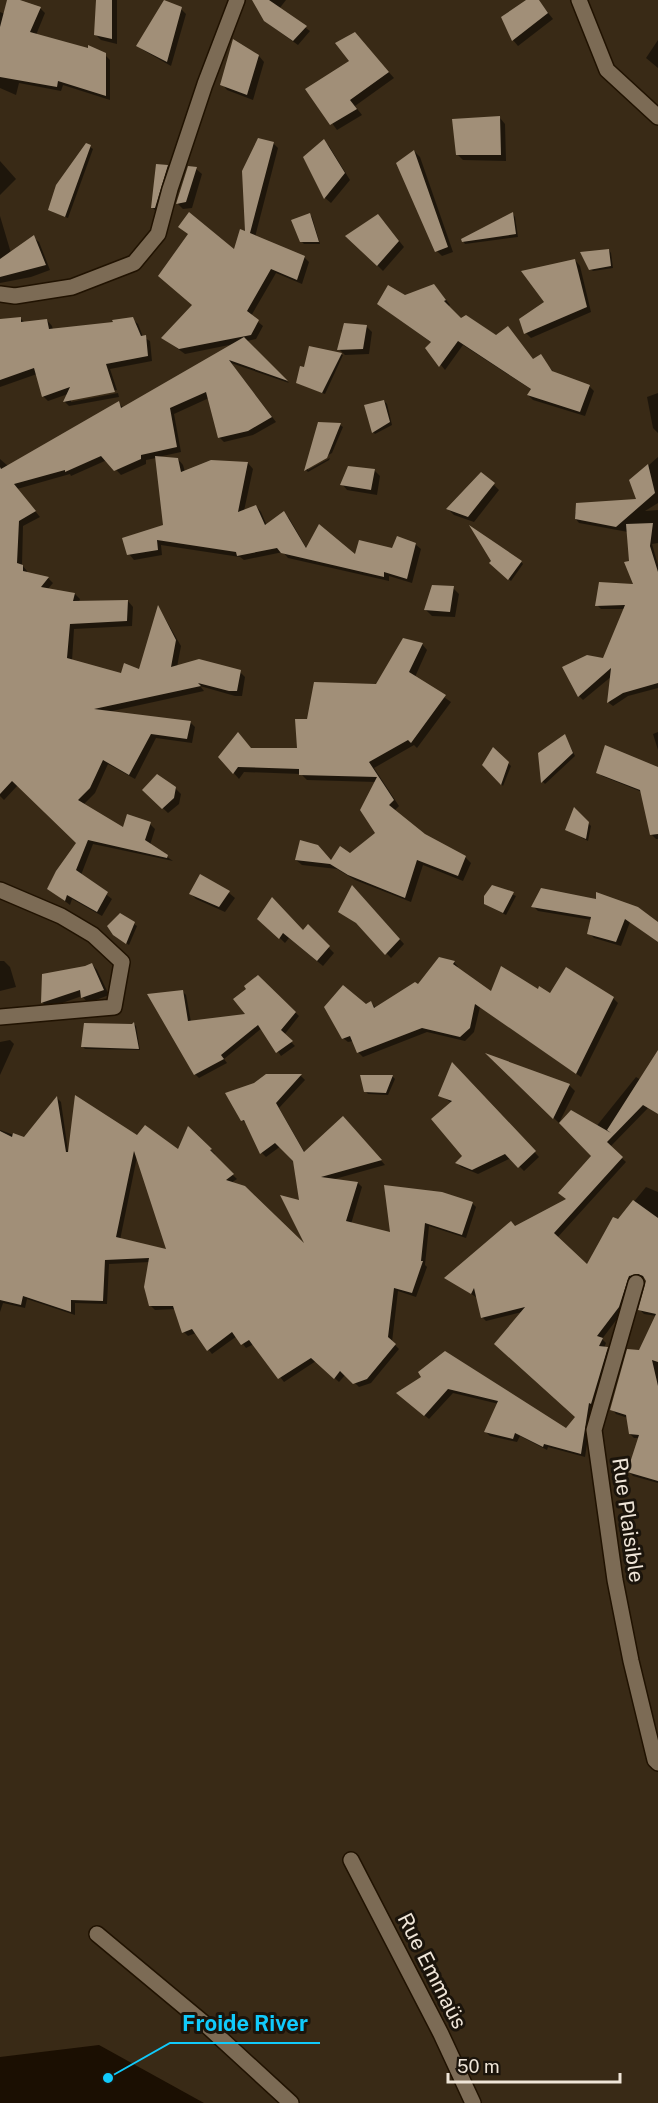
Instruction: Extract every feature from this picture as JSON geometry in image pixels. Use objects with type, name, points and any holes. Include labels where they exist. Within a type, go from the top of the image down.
[{"type":"street","points":[[0,294],[15,296],[72,287],[134,263],[158,234],[170,189],[205,84],[237,0]]},
{"type":"street","points":[[579,0],[607,70],[658,117]]},
{"type":"street","points":[[0,890],[69,920],[93,934],[122,962],[114,1007],[0,1017]]},
{"type":"street","name":"Rue Plaisible","points":[[636,1283],[594,1430],[615,1580],[631,1661],[657,1760]]},
{"type":"street","name":"Rue Emmaüs","points":[[351,1860],[441,2034],[473,2103]]},
{"type":"street","points":[[97,1934],[205,2025],[291,2103]]},
{"type":"shaded area","points":[[99,2045],[204,2103],[0,2103],[0,2057]]},
{"type":"building","points":[[7,0],[20,0],[41,7],[30,32],[88,48],[88,45],[106,53],[106,96],[58,81],[57,87],[0,77],[0,27]]},
{"type":"building","points":[[96,0],[112,0],[112,39],[94,35]]},
{"type":"building","points":[[164,0],[182,7],[167,62],[136,46]]},
{"type":"building","points":[[252,0],[269,0],[307,26],[293,41],[264,21]]},
{"type":"building","points":[[526,0],[539,0],[548,13],[512,41],[501,17]]},
{"type":"building","points":[[355,32],[389,72],[350,100],[357,109],[330,125],[305,89],[349,61],[335,43]]},
{"type":"building","points":[[233,39],[259,55],[247,95],[220,85]]},
{"type":"building","points":[[500,116],[501,155],[456,155],[452,119]]},
{"type":"building","points":[[258,138],[274,142],[250,233],[305,256],[297,280],[271,269],[247,311],[259,320],[251,335],[179,349],[161,338],[192,305],[158,276],[188,234],[178,227],[189,212],[234,249],[240,229],[245,231],[242,171]]},
{"type":"building","points":[[324,139],[345,173],[324,199],[303,157]]},
{"type":"building","points":[[86,143],[91,145],[65,217],[48,210],[56,185]]},
{"type":"building","points":[[414,150],[448,247],[435,252],[396,163]]},
{"type":"building","points":[[156,164],[168,165],[155,208],[151,208]]},
{"type":"building","points":[[188,166],[197,167],[186,202],[176,204]]},
{"type":"building","points":[[513,212],[516,234],[462,242],[461,239]]},
{"type":"building","points":[[310,213],[319,242],[300,242],[291,220]]},
{"type":"building","points":[[378,214],[399,241],[377,266],[345,236]]},
{"type":"building","points":[[34,235],[46,265],[0,277],[0,259]]},
{"type":"building","points":[[609,249],[611,266],[589,270],[580,252]]},
{"type":"building","points":[[575,259],[587,307],[524,334],[519,319],[544,302],[521,271]]},
{"type":"building","points":[[434,284],[446,300],[444,301],[461,318],[466,315],[496,335],[508,326],[533,359],[541,354],[552,371],[590,385],[580,412],[527,395],[531,389],[458,341],[439,367],[425,348],[431,342],[377,304],[388,285],[405,295]]},
{"type":"building","points":[[21,317],[21,322],[47,319],[49,329],[113,322],[112,320],[133,317],[141,336],[146,335],[148,356],[106,364],[115,392],[63,402],[70,387],[42,397],[34,368],[0,380],[0,319]]},
{"type":"building","points":[[344,323],[367,325],[363,349],[337,350]]},
{"type":"building","points":[[244,337],[288,381],[229,360],[272,417],[248,431],[218,438],[206,392],[170,408],[177,447],[141,455],[141,459],[114,471],[101,456],[65,472],[65,470],[14,484],[36,511],[19,521],[17,563],[23,565],[23,571],[49,577],[41,587],[75,593],[73,601],[128,600],[127,621],[70,624],[67,658],[121,673],[124,663],[139,669],[158,605],[176,640],[171,667],[199,659],[241,670],[237,691],[198,683],[201,686],[94,709],[191,721],[187,739],[151,734],[129,775],[103,760],[90,788],[78,800],[123,827],[127,814],[151,822],[145,840],[168,855],[167,858],[88,840],[76,870],[108,892],[97,912],[67,895],[65,901],[47,889],[56,871],[76,843],[12,781],[0,794],[0,467],[1,469],[119,401],[121,408]]},
{"type":"building","points":[[309,346],[342,353],[322,393],[296,383],[300,366],[304,367]]},
{"type":"building","points":[[384,400],[390,422],[372,433],[364,405]]},
{"type":"building","points":[[318,422],[341,423],[327,458],[304,471]]},
{"type":"building","points":[[155,456],[178,458],[181,472],[211,460],[248,462],[238,512],[256,505],[265,525],[284,511],[306,548],[319,524],[355,554],[359,540],[392,548],[397,536],[416,543],[407,579],[384,572],[384,577],[281,553],[277,548],[237,556],[236,552],[157,540],[158,550],[127,555],[122,538],[163,525]]},
{"type":"building","points":[[648,464],[655,493],[616,527],[575,519],[576,503],[636,499],[629,480]]},
{"type":"building","points":[[348,466],[375,469],[371,490],[340,485]]},
{"type":"building","points":[[481,472],[495,483],[468,517],[446,509]]},
{"type":"building","points":[[653,523],[650,546],[658,572],[658,683],[623,693],[607,703],[611,668],[578,697],[562,667],[587,655],[603,658],[625,605],[595,606],[599,582],[633,584],[624,562],[629,561],[626,524]]},
{"type":"building","points":[[469,525],[522,561],[508,580],[489,563],[491,561]]},
{"type":"building","points":[[432,585],[454,586],[450,612],[424,610]]},
{"type":"building","points":[[403,638],[423,643],[409,672],[446,695],[411,743],[408,740],[369,762],[394,800],[389,805],[425,834],[466,856],[458,876],[417,860],[405,898],[348,875],[330,864],[295,860],[300,840],[318,845],[331,860],[340,846],[350,853],[375,833],[360,810],[377,777],[299,775],[299,769],[238,767],[233,774],[218,757],[238,732],[251,748],[297,748],[295,719],[307,719],[314,682],[376,684]]},
{"type":"building","points":[[565,734],[573,753],[541,783],[538,753]]},
{"type":"building","points":[[605,745],[658,767],[658,834],[650,835],[640,790],[596,773]]},
{"type":"building","points":[[493,747],[509,762],[501,785],[482,765]]},
{"type":"building","points":[[157,774],[176,787],[174,798],[162,809],[142,790]]},
{"type":"building","points":[[574,807],[589,822],[586,839],[565,830]]},
{"type":"building","points":[[200,874],[230,891],[219,907],[189,894]]},
{"type":"building","points":[[352,885],[400,939],[385,955],[356,923],[338,912]]},
{"type":"building","points":[[492,885],[514,892],[503,913],[484,904],[484,896]]},
{"type":"building","points":[[541,888],[596,899],[596,892],[638,907],[658,922],[658,942],[625,919],[616,942],[587,934],[591,917],[531,907]]},
{"type":"building","points":[[272,897],[303,930],[308,924],[330,946],[317,961],[283,933],[279,939],[257,919]]},
{"type":"building","points":[[120,913],[135,922],[126,944],[113,935],[107,926]]},
{"type":"building","points":[[439,957],[455,961],[453,964],[491,991],[501,966],[538,989],[539,986],[550,993],[566,967],[614,997],[576,1074],[475,1004],[470,1028],[460,1037],[422,1028],[357,1053],[350,1036],[342,1039],[324,1007],[343,985],[366,1004],[371,1001],[374,1008],[415,982],[418,984]]},
{"type":"building","points":[[92,963],[104,990],[81,998],[80,990],[41,1003],[42,974]]},
{"type":"building","points":[[258,975],[296,1012],[281,1030],[293,1041],[276,1053],[258,1025],[221,1055],[224,1059],[194,1075],[147,994],[183,990],[188,1021],[245,1014],[233,999]]},
{"type":"building","points":[[134,1022],[139,1049],[81,1047],[84,1023],[132,1024]]},
{"type":"building","points":[[658,1050],[658,1114],[643,1105],[607,1142],[623,1157],[554,1233],[587,1264],[613,1217],[618,1219],[633,1200],[658,1218],[658,1362],[652,1360],[658,1386],[658,1481],[627,1472],[639,1435],[629,1434],[626,1415],[610,1410],[627,1349],[639,1350],[656,1314],[638,1310],[646,1281],[638,1274],[629,1276],[619,1307],[597,1336],[603,1338],[599,1346],[608,1347],[591,1404],[589,1403],[581,1454],[544,1444],[543,1447],[515,1433],[513,1439],[484,1432],[498,1401],[448,1389],[424,1416],[396,1393],[421,1377],[418,1372],[445,1351],[566,1428],[575,1417],[494,1344],[525,1307],[481,1318],[474,1288],[471,1294],[444,1278],[511,1221],[515,1226],[566,1199],[558,1193],[591,1156],[559,1123],[571,1110],[611,1133],[607,1130]]},
{"type":"building","points":[[485,1053],[570,1084],[553,1119]]},
{"type":"building","points":[[452,1062],[536,1151],[518,1168],[505,1154],[472,1170],[455,1163],[462,1156],[431,1119],[452,1101],[438,1096]]},
{"type":"building","points":[[266,1074],[302,1074],[276,1103],[304,1152],[343,1116],[382,1160],[321,1177],[358,1182],[346,1221],[390,1232],[384,1185],[442,1192],[473,1202],[462,1235],[425,1223],[421,1261],[423,1261],[412,1293],[394,1288],[388,1337],[396,1344],[367,1379],[353,1384],[340,1371],[334,1379],[311,1358],[278,1379],[249,1340],[241,1345],[232,1332],[207,1351],[192,1329],[182,1333],[173,1306],[149,1306],[144,1287],[149,1258],[105,1260],[103,1301],[71,1300],[71,1312],[23,1296],[21,1305],[0,1300],[0,1131],[12,1137],[13,1133],[24,1137],[57,1096],[66,1152],[68,1152],[75,1095],[137,1135],[145,1125],[178,1149],[188,1126],[234,1174],[226,1180],[245,1186],[304,1243],[280,1195],[299,1200],[293,1161],[275,1143],[260,1154],[244,1120],[241,1121],[225,1093],[254,1083]],"holes":[[[134,1151],[166,1249],[116,1237]]]},
{"type":"building","points":[[360,1075],[393,1075],[386,1093],[364,1092]]},
{"type":"place","name":"Froide River","points":[[108,2078]]}]
